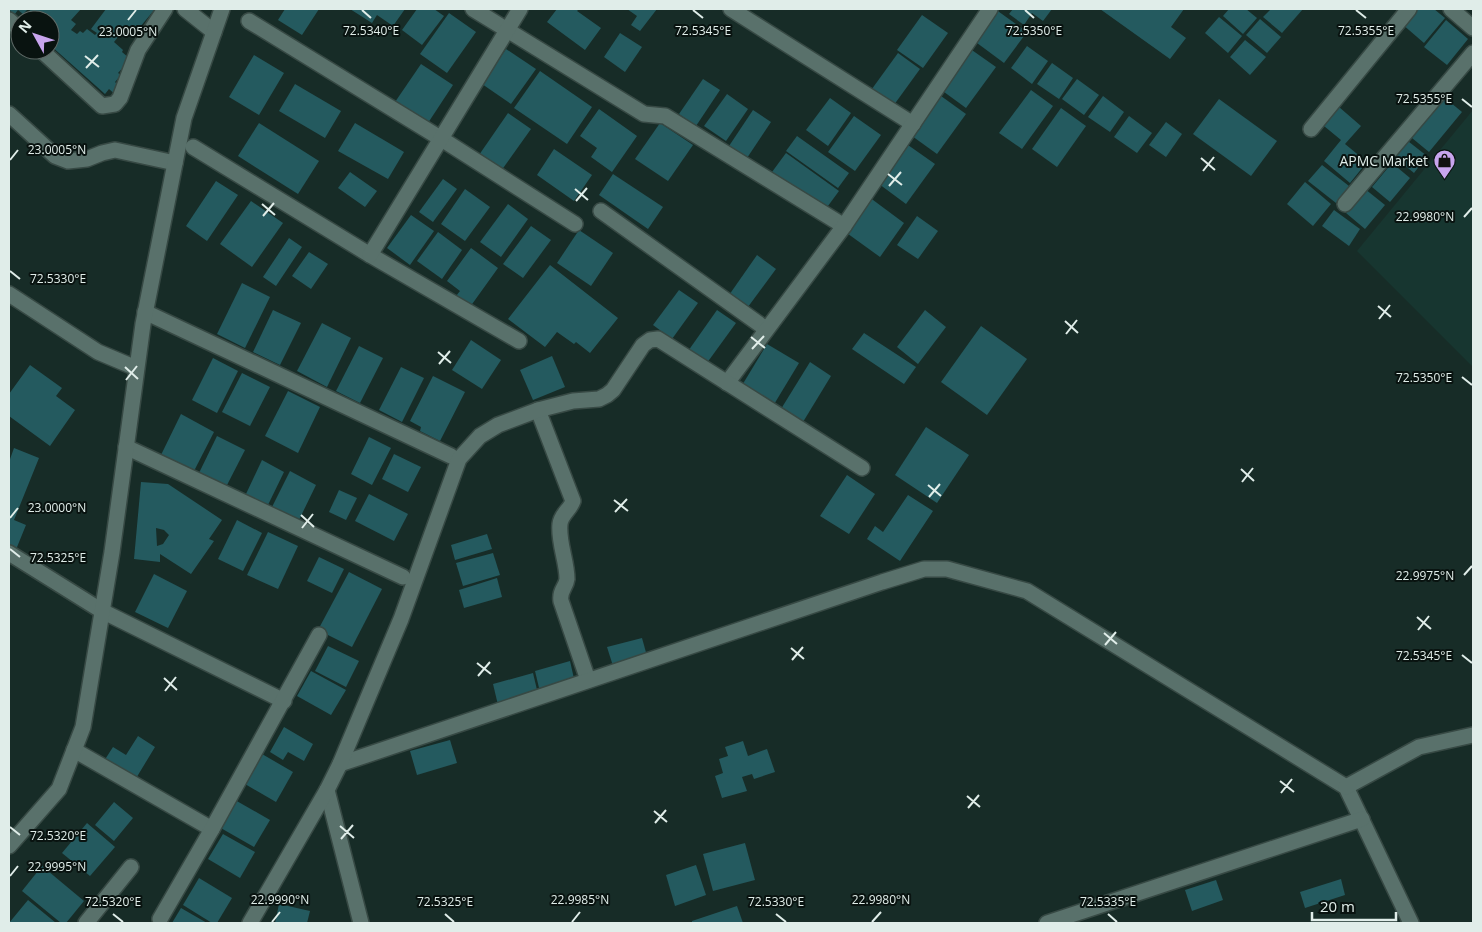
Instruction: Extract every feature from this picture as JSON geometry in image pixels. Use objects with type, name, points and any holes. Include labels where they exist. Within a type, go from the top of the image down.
[{"type":"street","points":[[52,60],[102,106],[115,104],[120,98],[138,50],[165,9]]},
{"type":"street","points":[[185,9],[214,32]]},
{"type":"street","points":[[9,846],[59,789],[83,728],[102,611],[136,368],[146,312],[184,118],[222,9]]},
{"type":"street","points":[[473,9],[644,114],[665,116],[844,226]]},
{"type":"street","points":[[370,255],[520,9]]},
{"type":"street","points":[[731,9],[912,124]]},
{"type":"street","points":[[727,383],[844,226],[990,9]]},
{"type":"street","points":[[1311,129],[1409,9]]},
{"type":"street","points":[[1451,9],[1473,28]]},
{"type":"street","points":[[249,21],[440,138],[575,224]]},
{"type":"street","points":[[1345,204],[1473,53]]},
{"type":"street","points":[[9,114],[55,156],[68,161],[87,159],[115,150],[175,163]]},
{"type":"street","points":[[193,147],[370,255],[518,341]]},
{"type":"street","points":[[601,211],[766,330]]},
{"type":"street","points":[[9,294],[98,352],[136,368]]},
{"type":"street","points":[[146,312],[451,456]]},
{"type":"street","points":[[250,923],[340,764],[402,619],[459,459],[480,436],[492,428],[538,410],[573,401],[599,399],[607,396],[643,345],[650,340],[658,340],[862,468]]},
{"type":"street","points":[[538,410],[573,501],[572,506],[564,513],[560,525],[567,580],[560,594],[588,680]]},
{"type":"street","points":[[126,447],[403,577]]},
{"type":"street","points":[[9,553],[102,611],[284,701]]},
{"type":"street","points":[[340,764],[924,569],[947,569],[1027,591],[1346,787],[1411,923]]},
{"type":"street","points":[[160,919],[284,701],[319,635]]},
{"type":"street","points":[[1346,787],[1419,747],[1473,735]]},
{"type":"street","points":[[74,750],[212,829]]},
{"type":"street","points":[[327,790],[362,923]]},
{"type":"street","points":[[1047,923],[1362,820]]},
{"type":"street","points":[[86,923],[131,867]]},
{"type":"shaded area","name":"APMC Market","points":[[1473,110],[1473,367],[1357,251]]},
{"type":"building","points":[[9,9],[28,9],[27,10]]},
{"type":"building","points":[[28,9],[81,9],[71,20],[76,24],[71,30],[77,34],[80,31],[83,33],[87,29],[95,35],[97,33],[91,29],[106,9],[155,9],[140,27],[137,25],[128,36],[123,31],[114,42],[129,58],[118,73],[121,75],[115,82],[120,87],[117,96],[109,89],[105,94],[60,54],[60,10]]},
{"type":"building","points":[[285,9],[319,9],[302,35],[278,20]]},
{"type":"building","points":[[350,9],[405,9],[393,26],[377,15],[372,23]]},
{"type":"building","points":[[417,9],[434,9],[444,16],[422,45],[402,30]]},
{"type":"building","points":[[557,9],[579,9],[577,11],[601,28],[585,50],[547,22]]},
{"type":"building","points":[[627,9],[657,9],[640,31],[631,25],[637,16]]},
{"type":"building","points":[[995,9],[1027,32],[1004,63],[973,40]]},
{"type":"building","points":[[1013,9],[1052,9],[1043,21],[1032,13],[1024,25],[1009,14]]},
{"type":"building","points":[[1100,9],[1184,9],[1171,27],[1186,38],[1170,59]]},
{"type":"building","points":[[1229,9],[1246,9],[1257,18],[1243,34],[1223,16]]},
{"type":"building","points":[[1271,9],[1303,9],[1282,33],[1263,17]]},
{"type":"building","points":[[1415,9],[1434,9],[1445,18],[1424,43],[1402,24]]},
{"type":"building","points":[[449,13],[476,32],[447,73],[420,54]]},
{"type":"building","points":[[922,15],[948,33],[923,68],[897,50]]},
{"type":"building","points":[[1219,17],[1242,36],[1228,53],[1205,33]]},
{"type":"building","points":[[1260,19],[1281,37],[1267,53],[1246,35]]},
{"type":"building","points":[[1446,20],[1468,39],[1447,65],[1424,47]]},
{"type":"building","points":[[620,33],[642,47],[625,72],[604,57]]},
{"type":"building","points":[[1245,40],[1266,57],[1250,75],[1230,57]]},
{"type":"building","points":[[1027,46],[1048,61],[1032,84],[1011,68]]},
{"type":"building","points":[[969,48],[996,67],[966,108],[940,89]]},
{"type":"building","points":[[506,49],[536,69],[511,104],[482,84]]},
{"type":"building","points":[[898,53],[920,69],[891,109],[869,93]]},
{"type":"building","points":[[254,55],[284,73],[259,115],[229,97]]},
{"type":"building","points":[[1052,63],[1073,78],[1059,99],[1037,84]]},
{"type":"building","points":[[421,64],[453,85],[426,126],[393,105]]},
{"type":"building","points":[[540,71],[592,107],[567,144],[514,108]]},
{"type":"building","points":[[703,79],[720,90],[696,126],[679,114]]},
{"type":"building","points":[[1077,79],[1099,95],[1084,115],[1062,99]]},
{"type":"building","points":[[295,84],[341,111],[325,138],[279,111]]},
{"type":"building","points":[[1031,90],[1053,106],[1022,149],[999,133]]},
{"type":"building","points":[[727,94],[748,109],[726,141],[704,126]]},
{"type":"building","points":[[941,96],[966,114],[937,154],[912,136]]},
{"type":"building","points":[[1103,96],[1124,112],[1110,132],[1088,117]]},
{"type":"building","points":[[830,98],[851,113],[828,146],[806,130]]},
{"type":"building","points":[[1445,98],[1462,112],[1429,152],[1412,138]]},
{"type":"building","points":[[1219,99],[1277,141],[1251,176],[1193,134]]},
{"type":"building","points":[[1339,107],[1361,126],[1345,144],[1367,162],[1350,183],[1324,161],[1341,140],[1324,126]]},
{"type":"building","points":[[1061,108],[1086,126],[1057,167],[1032,149]]},
{"type":"building","points":[[599,109],[637,136],[612,172],[591,157],[597,148],[580,136]]},
{"type":"building","points":[[753,110],[771,122],[745,161],[727,149]]},
{"type":"building","points":[[508,113],[531,129],[501,171],[479,155]]},
{"type":"building","points":[[854,116],[881,135],[855,171],[828,152]]},
{"type":"building","points":[[1129,116],[1152,133],[1137,153],[1114,137]]},
{"type":"building","points":[[1166,122],[1182,134],[1166,157],[1149,145]]},
{"type":"building","points":[[259,123],[319,161],[298,194],[238,156]]},
{"type":"building","points":[[355,123],[404,152],[388,179],[338,151]]},
{"type":"building","points":[[660,123],[693,145],[668,181],[635,159]]},
{"type":"building","points":[[797,136],[849,173],[838,188],[786,151]]},
{"type":"building","points":[[1404,138],[1427,156],[1414,173],[1391,154]]},
{"type":"building","points":[[908,145],[935,164],[906,204],[879,184]]},
{"type":"building","points":[[554,149],[592,175],[574,201],[537,175]]},
{"type":"building","points":[[786,153],[839,191],[825,210],[772,172]]},
{"type":"building","points":[[1392,163],[1410,178],[1390,202],[1372,187]]},
{"type":"building","points":[[1322,165],[1349,186],[1336,203],[1308,181]]},
{"type":"building","points":[[350,172],[377,191],[365,207],[338,188]]},
{"type":"building","points":[[613,174],[663,207],[648,229],[599,195]]},
{"type":"building","points":[[443,179],[457,189],[433,222],[419,212]]},
{"type":"building","points":[[216,181],[238,195],[207,241],[186,226]]},
{"type":"building","points":[[1305,182],[1331,204],[1313,226],[1287,204]]},
{"type":"building","points":[[465,189],[490,207],[465,241],[441,224]]},
{"type":"building","points":[[1365,189],[1385,205],[1365,229],[1346,213]]},
{"type":"building","points":[[869,197],[904,223],[880,257],[844,231]]},
{"type":"building","points":[[251,201],[283,223],[252,267],[220,244]]},
{"type":"building","points":[[508,204],[528,219],[501,257],[480,242]]},
{"type":"building","points":[[1334,210],[1360,229],[1349,246],[1322,226]]},
{"type":"building","points":[[411,215],[434,231],[410,265],[387,248]]},
{"type":"building","points":[[917,216],[938,231],[918,259],[897,245]]},
{"type":"building","points":[[531,226],[551,240],[523,278],[503,264]]},
{"type":"building","points":[[579,230],[613,253],[591,286],[557,263]]},
{"type":"building","points":[[438,232],[462,250],[442,279],[417,261]]},
{"type":"building","points":[[289,238],[302,247],[276,286],[263,277]]},
{"type":"building","points":[[471,248],[498,268],[470,307],[456,296],[460,291],[447,281]]},
{"type":"building","points":[[309,252],[328,264],[311,289],[292,276]]},
{"type":"building","points":[[757,255],[776,269],[745,311],[727,298]]},
{"type":"building","points":[[550,265],[618,318],[590,353],[576,342],[574,344],[557,332],[545,347],[508,319]]},
{"type":"building","points":[[242,283],[270,297],[245,348],[217,334]]},
{"type":"building","points":[[679,290],[698,303],[672,339],[653,325]]},
{"type":"building","points":[[273,310],[301,323],[280,365],[253,352]]},
{"type":"building","points":[[717,310],[736,323],[704,367],[686,354]]},
{"type":"building","points":[[925,310],[946,327],[918,364],[897,347]]},
{"type":"building","points":[[322,323],[351,338],[327,387],[297,371]]},
{"type":"building","points":[[981,326],[1027,359],[987,415],[941,382]]},
{"type":"building","points":[[864,333],[916,367],[904,384],[852,349]]},
{"type":"building","points":[[471,340],[501,360],[482,389],[452,370]]},
{"type":"building","points":[[767,344],[799,363],[773,406],[741,387]]},
{"type":"building","points":[[359,346],[383,358],[360,403],[336,391]]},
{"type":"building","points":[[552,356],[565,387],[533,400],[520,370]]},
{"type":"building","points":[[213,358],[238,371],[217,413],[192,400]]},
{"type":"building","points":[[810,362],[831,376],[803,422],[781,409]]},
{"type":"building","points":[[30,365],[62,388],[56,396],[75,410],[50,446],[9,416],[9,394]]},
{"type":"building","points":[[401,367],[424,378],[402,422],[379,410]]},
{"type":"building","points":[[242,373],[270,387],[250,426],[222,412]]},
{"type":"building","points":[[433,376],[465,392],[440,441],[420,431],[421,427],[410,421]]},
{"type":"building","points":[[288,391],[320,407],[298,453],[265,436]]},
{"type":"building","points":[[181,414],[214,432],[194,471],[161,455]]},
{"type":"building","points":[[926,427],[969,455],[937,503],[895,475]]},
{"type":"building","points":[[217,436],[245,450],[226,487],[199,473]]},
{"type":"building","points":[[369,437],[391,448],[372,485],[351,474]]},
{"type":"building","points":[[14,448],[39,458],[14,520],[26,525],[15,552],[9,547],[9,462]]},
{"type":"building","points":[[394,454],[421,467],[408,492],[382,479]]},
{"type":"building","points":[[262,460],[284,472],[267,507],[245,496]]},
{"type":"building","points":[[290,471],[316,485],[299,520],[272,507]]},
{"type":"building","points":[[847,475],[875,494],[849,534],[820,516]]},
{"type":"building","points":[[141,482],[168,484],[222,520],[209,539],[214,541],[191,574],[160,554],[160,562],[134,559]],"holes":[[[156,528],[164,530],[169,535],[163,544],[157,546]]]},
{"type":"building","points":[[339,490],[357,498],[346,520],[329,512]]},
{"type":"building","points":[[369,494],[408,514],[394,541],[355,521]]},
{"type":"building","points":[[908,495],[933,511],[900,561],[867,539],[875,526],[883,532]]},
{"type":"building","points":[[237,520],[262,533],[243,571],[218,559]]},
{"type":"building","points":[[268,532],[298,546],[278,589],[247,575]]},
{"type":"building","points":[[487,534],[492,549],[455,560],[451,545]]},
{"type":"building","points":[[493,553],[500,575],[463,586],[456,563]]},
{"type":"building","points":[[319,557],[344,569],[332,593],[307,581]]},
{"type":"building","points":[[349,572],[382,589],[352,647],[318,630]]},
{"type":"building","points":[[154,574],[187,591],[168,628],[135,612]]},
{"type":"building","points":[[497,578],[502,597],[464,608],[459,590]]},
{"type":"building","points":[[642,638],[647,656],[613,666],[607,647]]},
{"type":"building","points":[[328,646],[359,661],[346,687],[315,671]]},
{"type":"building","points":[[570,661],[575,683],[540,692],[535,671]]},
{"type":"building","points":[[311,671],[346,690],[331,715],[297,696]]},
{"type":"building","points":[[533,673],[538,694],[498,705],[493,684]]},
{"type":"building","points":[[284,727],[313,744],[304,761],[288,752],[283,760],[270,752]]},
{"type":"building","points":[[138,736],[155,747],[135,780],[104,761],[113,747],[126,755]]},
{"type":"building","points":[[450,740],[457,763],[417,775],[410,751]]},
{"type":"building","points":[[743,741],[748,756],[767,749],[775,772],[754,779],[752,774],[742,777],[747,791],[722,798],[715,776],[723,773],[719,759],[728,756],[725,747]]},
{"type":"building","points":[[262,754],[293,772],[276,802],[245,784]]},
{"type":"building","points":[[235,800],[270,820],[254,847],[219,827]]},
{"type":"building","points":[[114,802],[133,818],[114,841],[95,825]]},
{"type":"building","points":[[87,823],[115,847],[90,876],[62,853]]},
{"type":"building","points":[[223,834],[255,852],[240,878],[208,859]]},
{"type":"building","points":[[745,843],[755,880],[713,891],[703,854]]},
{"type":"building","points":[[696,865],[706,895],[675,906],[666,875]]},
{"type":"building","points":[[42,866],[84,901],[66,923],[61,923],[22,891]]},
{"type":"building","points":[[199,878],[232,898],[217,923],[212,923],[183,905]]},
{"type":"building","points":[[1341,879],[1345,895],[1305,908],[1300,892]]},
{"type":"building","points":[[1216,880],[1223,900],[1192,911],[1185,890]]},
{"type":"building","points":[[28,900],[56,923],[9,923]]},
{"type":"building","points":[[279,904],[310,911],[307,923],[275,923]]},
{"type":"building","points":[[737,906],[743,923],[692,923],[692,921]]},
{"type":"building","points":[[181,908],[207,923],[172,923]]},
{"type":"place","name":"APMC Market","points":[[1444,180]]}]
